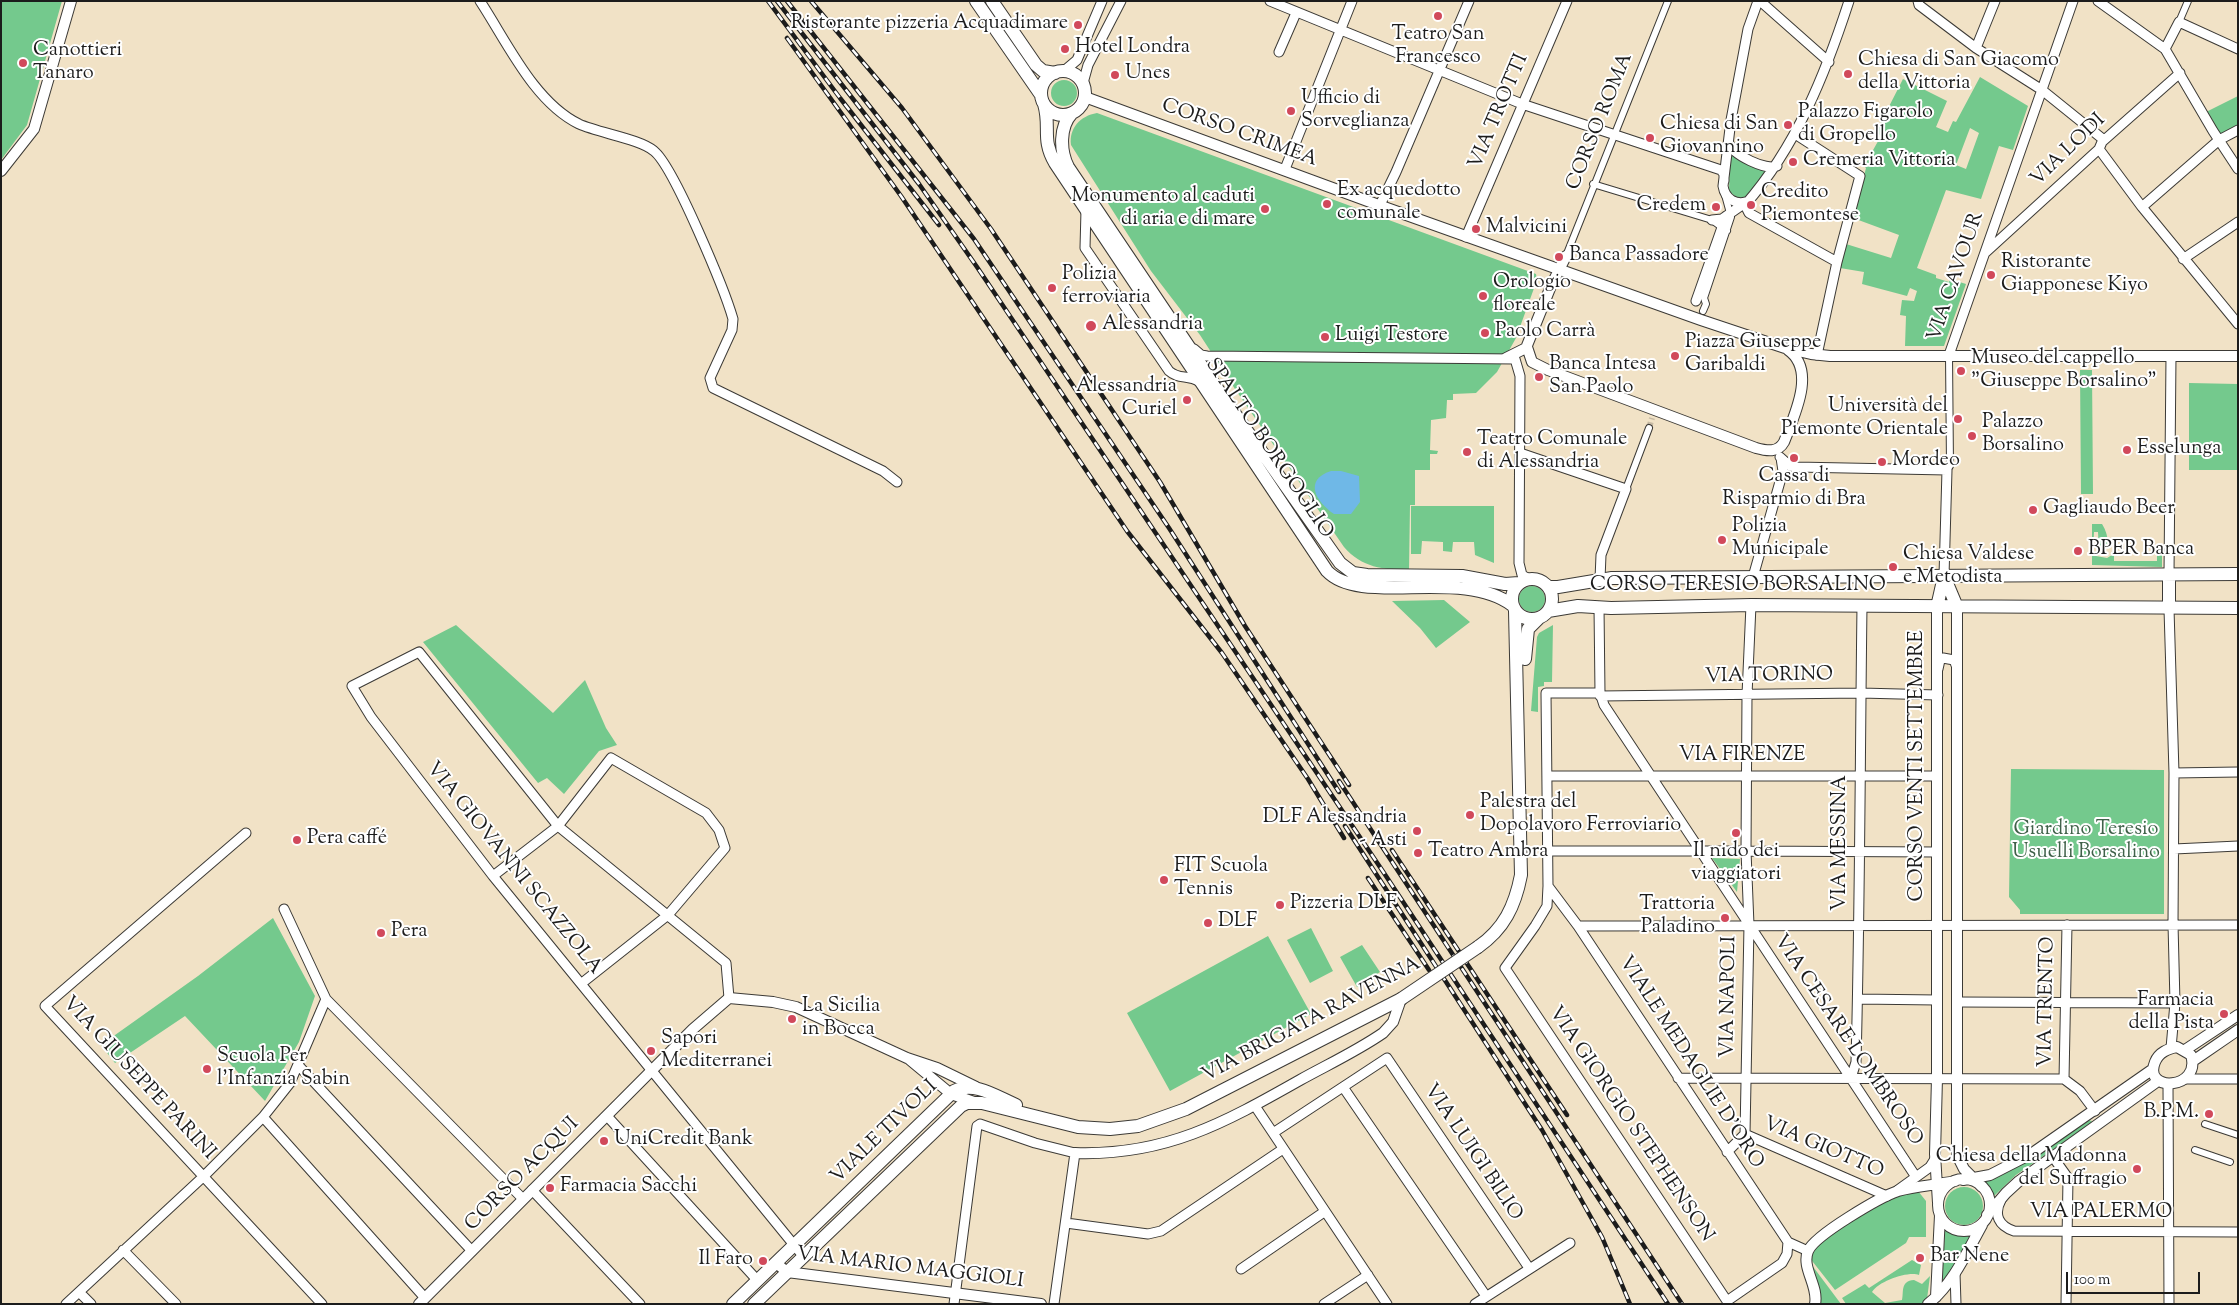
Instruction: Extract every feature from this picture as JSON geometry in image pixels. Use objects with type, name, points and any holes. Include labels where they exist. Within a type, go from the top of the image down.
[{"type":"main road","name":"SPALTO BORGOGLIO","points":[[976,1],[1043,99],[1047,115],[1046,140],[1050,154],[1086,210],[1089,227],[1201,383],[1323,566],[1332,576],[1356,586],[1441,587],[1470,590],[1498,597],[1513,608]]},
{"type":"main road","points":[[992,1],[1036,65],[1043,71],[1060,72],[1074,74],[1083,83],[1085,96],[1081,107],[1072,113],[1059,115],[1051,111],[1043,99],[1045,80],[1060,72]]},
{"type":"main road","name":"SPALTO BORGOGLIO","points":[[1072,113],[1063,131],[1064,159],[1176,328],[1344,568],[1366,575],[1462,576],[1505,584],[1524,581]]},
{"type":"main road","points":[[2169,574],[2169,609]]},
{"type":"main road","name":"CORSO TERESIO BORSALINO","points":[[1548,587],[1558,587],[1600,579],[2238,574]]},
{"type":"main road","points":[[1936,607],[1944,576]]},
{"type":"main road","points":[[1944,576],[1957,607]]},
{"type":"main road","points":[[1524,581],[1541,581],[1548,587],[1552,596],[1544,614],[1528,619],[1513,608],[1512,594],[1524,581]]},
{"type":"main road","name":"CORSO TERESIO BORSALINO","points":[[1544,614],[1572,606],[1750,605],[2238,608]]},
{"type":"main road","name":"VIA BRIGATA RAVENNA","points":[[1043,1118],[1065,1125],[1098,1129],[1129,1127],[1159,1120],[1247,1079],[1401,999],[1478,948],[1496,932],[1516,900],[1521,875],[1519,724],[1513,608]]},
{"type":"main road","name":"VIA BRIGATA RAVENNA","points":[[1519,724],[1526,636],[1530,625],[1544,614]]},
{"type":"main road","name":"VIALE TIVOLI","points":[[754,1304],[787,1272],[799,1251],[951,1094],[963,1088],[979,1089]]},
{"type":"main road","points":[[979,1089],[1043,1118]]},
{"type":"main road","points":[[977,1102],[1043,1118]]},
{"type":"main road","name":"VIALE TIVOLI","points":[[733,1304],[776,1263],[799,1251],[961,1106],[977,1102]]},
{"type":"street","points":[[1,171],[34,129],[71,1]]},
{"type":"street","points":[[480,1],[531,80],[550,105],[562,114],[591,129],[654,150],[662,160],[680,192],[733,319],[732,330],[710,378],[714,388],[883,471],[897,482]]},
{"type":"street","points":[[1060,72],[1077,60],[1102,1]]},
{"type":"street","points":[[1083,83],[1088,64],[1121,1]]},
{"type":"street","points":[[1270,1],[1340,32],[1522,104],[1721,170],[1724,174],[1724,193],[1729,216],[1694,308]]},
{"type":"street","points":[[1284,170],[1352,1]]},
{"type":"street","points":[[1380,205],[1469,1]]},
{"type":"street","name":"VIA TROTTI","points":[[1466,237],[1567,1]]},
{"type":"street","name":"CORSO ROMA","points":[[1566,256],[1593,184],[1668,1]]},
{"type":"street","points":[[1724,181],[1729,137],[1748,29],[1759,1],[1829,62]]},
{"type":"street","points":[[1593,184],[1712,220],[1720,220],[1729,216],[1748,202],[1777,166],[1795,134],[1829,62],[1849,1]]},
{"type":"street","points":[[1976,48],[1995,1]]},
{"type":"street","name":"VIA CAVOUR","points":[[1944,576],[1947,470],[1950,466],[1949,355],[2073,1]]},
{"type":"street","points":[[2098,1],[2165,49],[2238,169]]},
{"type":"street","points":[[2165,49],[2188,1]]},
{"type":"street","points":[[1919,2],[1976,48],[2042,90],[2104,140]]},
{"type":"street","points":[[1280,52],[1296,13]]},
{"type":"street","points":[[2179,22],[2238,49]]},
{"type":"street","name":"VIA LODI","points":[[1983,255],[2099,149],[2104,140],[2180,73]]},
{"type":"street","name":"CORSO CRIMEA","points":[[1085,96],[1466,237],[1578,276],[1694,308],[1780,346]]},
{"type":"street","points":[[2142,207],[2219,140],[2238,130]]},
{"type":"street","points":[[1795,134],[1860,176],[1837,262],[1817,355]]},
{"type":"street","points":[[1729,137],[1729,146],[1735,154],[1769,167],[1777,166]]},
{"type":"street","points":[[2099,149],[2183,259],[2238,324]]},
{"type":"street","points":[[1724,193],[1738,203],[1748,202]]},
{"type":"street","points":[[1748,202],[1746,210],[1837,262]]},
{"type":"street","points":[[1712,220],[1724,229]]},
{"type":"street","points":[[1109,229],[1100,222],[1089,227],[1084,247],[1107,287],[1169,371],[1178,377],[1190,376],[1201,383]]},
{"type":"street","points":[[2183,259],[2238,222]]},
{"type":"street","points":[[1704,311],[1706,304],[1704,298],[1724,229]]},
{"type":"street","points":[[1506,358],[1521,352],[1527,347],[1550,286],[1566,256]]},
{"type":"street","points":[[1541,263],[1549,270],[1550,286]]},
{"type":"street","points":[[1176,328],[1196,352],[1204,356],[1506,358],[1517,361],[1520,376],[1519,563],[1524,581]]},
{"type":"street","points":[[1780,346],[1828,356],[2238,356]]},
{"type":"street","points":[[1780,346],[1790,351],[1799,360],[1803,371],[1802,385]]},
{"type":"street","points":[[1527,347],[1532,362],[1548,370],[1780,457],[1790,466],[1947,470]]},
{"type":"street","points":[[2213,356],[2238,350]]},
{"type":"street","points":[[1756,448],[1773,451],[1783,444],[1809,364],[1828,356]]},
{"type":"street","points":[[2169,574],[2171,356]]},
{"type":"street","points":[[1520,376],[1522,369],[1528,366],[1548,370]]},
{"type":"street","points":[[1652,418],[1657,414],[1675,418]]},
{"type":"street","points":[[1600,579],[1601,556],[1649,428]]},
{"type":"street","points":[[1520,453],[1626,489]]},
{"type":"street","points":[[1754,577],[1783,471],[1780,457]]},
{"type":"street","points":[[1746,851],[1748,775],[1747,695],[1750,605]]},
{"type":"street","name":"VIA MESSINA","points":[[1850,1078],[1856,1062],[1860,925],[1859,774],[1862,606]]},
{"type":"street","points":[[1600,607],[1600,695],[1604,705],[1699,851]]},
{"type":"street","name":"CORSO VENTI SETTEMBRE","points":[[1936,607],[1938,670],[1936,925],[1938,1078],[1935,1159],[1938,1203]]},
{"type":"street","name":"CORSO VENTI SETTEMBRE","points":[[1957,607],[1957,1155],[1962,1166],[1963,1179],[1982,1187],[1989,1199],[1986,1218]]},
{"type":"street","points":[[2169,609],[2174,773],[2173,924],[2175,1003],[2171,1048]]},
{"type":"street","name":"VIA GIOVANNI SCAZZOLA","points":[[558,826],[419,652],[352,686],[371,717],[493,876],[582,983],[651,1071]]},
{"type":"street","points":[[1938,670],[1940,660],[1943,658],[1954,660],[1956,666]]},
{"type":"street","name":"VIA TORINO","points":[[1547,776],[1546,693],[1600,695],[1861,693],[1938,695]]},
{"type":"street","points":[[493,876],[558,826],[611,758],[706,813],[719,830],[725,848],[668,914],[582,983]]},
{"type":"street","points":[[2174,773],[2238,772]]},
{"type":"street","name":"VIA FIRENZE","points":[[1547,776],[1859,774],[1938,776]]},
{"type":"street","points":[[1547,776],[1548,886]]},
{"type":"street","points":[[558,826],[726,963],[730,998],[773,1002],[796,1007],[907,1058],[925,1062],[979,1089]]},
{"type":"street","name":"VIA GIUSEPPE PARINI","points":[[246,833],[45,1006],[322,1304]]},
{"type":"street","points":[[2174,850],[2238,846]]},
{"type":"street","points":[[1548,851],[1937,852]]},
{"type":"street","name":"VIA CESARE LOMBROSO","points":[[1699,851],[1916,1177]]},
{"type":"street","name":"VIA NAPOLI","points":[[1745,1134],[1749,925],[1746,851]]},
{"type":"street","name":"VIALE MEDAGLIE D'ORO","points":[[1548,886],[1578,926],[1788,1242]]},
{"type":"street","name":"VIA GIORGIO STEPHENSON","points":[[1548,886],[1547,906],[1505,968],[1727,1302],[1782,1262],[1787,1254],[1788,1242]]},
{"type":"street","points":[[284,909],[326,1000],[523,1199]]},
{"type":"street","points":[[1578,926],[1936,925]]},
{"type":"street","name":"CORSO VENTI SETTEMBRE","points":[[1936,925],[1958,925]]},
{"type":"street","points":[[1958,925],[2238,925]]},
{"type":"street","name":"VIA TRENTO","points":[[2064,1079],[2067,925]]},
{"type":"street","name":"CORSO ACQUI","points":[[422,1301],[693,1029],[730,998]]},
{"type":"street","points":[[955,1298],[977,1124],[1035,1143],[1075,1153],[1117,1153],[1160,1146],[1206,1129],[1255,1106],[1383,1033],[1393,1022],[1401,999]]},
{"type":"street","points":[[1858,999],[1937,1000]]},
{"type":"street","points":[[66,1304],[204,1176],[263,1116],[290,1083],[326,1000]]},
{"type":"street","points":[[1958,1002],[2175,1003]]},
{"type":"street","points":[[2185,1050],[2238,1015]]},
{"type":"street","points":[[2193,1060],[2238,1030]]},
{"type":"street","points":[[1892,1194],[1990,1175],[2012,1164],[2095,1111],[2153,1069],[2158,1056],[2171,1048],[2177,1047],[2191,1055],[2193,1060],[2191,1071],[2185,1079]]},
{"type":"street","points":[[907,1058],[951,1094],[977,1102]]},
{"type":"street","name":"VIA LUIGI BILIO","points":[[1343,1087],[1386,1058],[1529,1268]]},
{"type":"street","points":[[299,1066],[472,1251]]},
{"type":"street","points":[[2153,1069],[2163,1083],[2170,1231],[2169,1304]]},
{"type":"street","name":"VIA MARIO MAGGIOLI","points":[[651,1071],[799,1251]]},
{"type":"street","points":[[1678,1078],[1958,1077],[2064,1079],[2080,1091],[2095,1111]]},
{"type":"street","points":[[931,1115],[938,1106],[941,1095],[932,1078]]},
{"type":"street","points":[[1933,1302],[1955,1273],[1986,1218],[2006,1193],[2053,1157],[2163,1083],[2185,1079],[2238,1078]]},
{"type":"street","points":[[1273,1133],[1343,1087],[1486,1296]]},
{"type":"street","points":[[1255,1106],[1324,1212],[1388,1304]]},
{"type":"street","points":[[263,1116],[422,1301]]},
{"type":"street","points":[[607,1116],[758,1281]]},
{"type":"street","points":[[2205,1124],[2238,1135]]},
{"type":"street","points":[[1727,1152],[1745,1134]]},
{"type":"street","name":"VIA GIOTTO","points":[[1745,1134],[1892,1194]]},
{"type":"street","points":[[1066,1223],[1148,1234],[1161,1231],[1283,1148]]},
{"type":"street","points":[[2195,1150],[2230,1162]]},
{"type":"street","points":[[1054,1304],[1075,1153]]},
{"type":"street","points":[[2053,1157],[2068,1178],[2066,1304]]},
{"type":"street","points":[[1815,1304],[1815,1289],[1808,1266],[1808,1250],[1826,1234],[1892,1194],[1916,1177],[1930,1166],[1935,1159]]},
{"type":"street","points":[[1933,1302],[1940,1215],[1938,1203],[1944,1188],[1963,1179]]},
{"type":"street","points":[[532,1190],[640,1304]]},
{"type":"street","name":"VIA PALERMO","points":[[2006,1193],[1998,1206],[1997,1214],[2004,1226],[2014,1231],[2238,1232]]},
{"type":"street","points":[[1241,1269],[1324,1212]]},
{"type":"street","points":[[1940,1215],[1948,1226],[1960,1230],[1974,1228],[1986,1218]]},
{"type":"street","points":[[1788,1242],[1808,1250]]},
{"type":"street","points":[[1475,1304],[1570,1243]]},
{"type":"street","points":[[123,1250],[176,1304]]},
{"type":"street","name":"VIA MARIO MAGGIOLI","points":[[776,1263],[787,1272],[955,1298],[1041,1304]]},
{"type":"street","points":[[1955,1273],[1956,1304]]},
{"type":"street","points":[[1324,1304],[1368,1275]]},
{"type":"street","points":[[79,1292],[91,1304]]},
{"type":"green space","name":"Canottieri Tanaro","points":[[1,1],[62,1],[27,125],[1,160]]},
{"type":"green space","points":[[1980,77],[2028,106],[2013,150],[1999,146],[1981,199],[1946,190],[1917,268],[1936,275],[1936,278],[1949,282],[1950,279],[1966,284],[1944,346],[1905,346],[1906,316],[1900,315],[1902,300],[1914,301],[1917,291],[1910,288],[1907,296],[1862,284],[1864,272],[1840,268],[1846,244],[1891,258],[1899,235],[1853,218],[1866,168],[1864,166],[1881,136],[1876,132],[1903,79],[1947,101],[1936,127],[1948,132],[1953,121],[1956,122]],"holes":[[[1970,128],[1979,133],[1966,169],[1956,165]]]},
{"type":"green space","points":[[1064,80],[1073,84],[1077,93],[1073,102],[1064,106],[1055,102],[1051,93],[1055,84]]},
{"type":"green space","points":[[2238,96],[2238,127],[2220,135],[2206,112]]},
{"type":"green space","points":[[1097,113],[1536,274],[1537,280],[1516,338],[1497,372],[1476,393],[1453,394],[1453,400],[1447,400],[1446,418],[1431,420],[1430,450],[1438,451],[1437,454],[1430,454],[1430,470],[1415,470],[1415,505],[1410,505],[1409,571],[1374,566],[1358,559],[1344,547],[1200,335],[1151,271],[1071,145],[1072,133],[1077,124],[1085,117]]},
{"type":"green space","points":[[1730,154],[1769,170],[1744,198],[1737,198],[1729,191]]},
{"type":"green space","points":[[2080,370],[2092,370],[2093,494],[2081,494]]},
{"type":"green space","points":[[2189,383],[2238,384],[2238,513],[2237,470],[2189,470]]},
{"type":"green space","points":[[1411,506],[1494,506],[1494,563],[1475,555],[1474,542],[1453,542],[1452,552],[1443,551],[1443,542],[1422,541],[1421,554],[1411,554]]},
{"type":"green space","points":[[2092,524],[2102,524],[2107,538],[2105,549],[2103,552],[2099,551],[2098,532],[2094,532],[2093,552],[2096,556],[2107,558],[2112,555],[2114,545],[2114,561],[2157,561],[2157,545],[2162,545],[2162,567],[2092,565]]},
{"type":"green space","points":[[1532,586],[1541,590],[1545,599],[1541,608],[1532,612],[1523,608],[1519,599],[1523,590]]},
{"type":"green space","points":[[1444,600],[1470,622],[1436,648],[1420,628],[1392,601]]},
{"type":"green space","points":[[456,625],[553,713],[585,680],[606,728],[617,745],[599,751],[564,794],[547,778],[538,783],[423,642]]},
{"type":"green space","points":[[1553,625],[1552,682],[1544,682],[1544,686],[1538,687],[1538,712],[1531,711],[1537,637],[1539,633]]},
{"type":"green space","name":"Giardino Teresio Usuelli Borsalino","points":[[2011,769],[2164,770],[2164,914],[2020,914],[2020,910],[2009,897]]},
{"type":"green space","points":[[1712,858],[1740,859],[1737,892]]},
{"type":"green space","points":[[273,918],[315,996],[299,1042],[265,1101],[185,1016],[115,1063],[101,1045],[198,976]]},
{"type":"green space","points":[[1311,928],[1333,971],[1310,983],[1287,940]]},
{"type":"green space","points":[[1268,936],[1311,1014],[1170,1091],[1127,1013]]},
{"type":"green space","points":[[1362,945],[1380,972],[1357,987],[1340,957]]},
{"type":"green space","points":[[2088,1120],[2092,1121],[2090,1124],[2016,1175],[1994,1196],[1984,1181],[2010,1171]]},
{"type":"green space","points":[[1964,1187],[1977,1193],[1983,1206],[1977,1219],[1964,1225],[1951,1219],[1945,1206],[1951,1193]]},
{"type":"green space","points":[[1918,1191],[1926,1201],[1926,1237],[1909,1237],[1906,1243],[1835,1290],[1809,1257],[1820,1239],[1898,1193]]},
{"type":"green space","points":[[1945,1230],[1957,1235],[1970,1236],[1953,1269],[1942,1281]]},
{"type":"green space","points":[[1808,1260],[1841,1304],[1815,1304]]},
{"type":"green space","points":[[1912,1260],[1921,1265],[1919,1275],[1908,1274],[1894,1278],[1881,1284],[1872,1292],[1885,1303],[1902,1300],[1906,1282],[1914,1280],[1922,1284],[1930,1276],[1927,1299],[1922,1304],[1846,1304],[1842,1298],[1865,1284],[1869,1288]]},
{"type":"water","points":[[1331,471],[1341,471],[1359,476],[1360,502],[1351,514],[1334,514],[1322,503],[1315,491],[1317,480],[1322,475]]},
{"type":"tunnel","points":[[1649,428],[1652,418]]},
{"type":"railway","points":[[768,1],[840,98],[939,225]]},
{"type":"railway","points":[[777,1],[919,184],[977,267],[1384,873],[1668,1304]]},
{"type":"railway","points":[[787,1],[974,239],[1169,528],[1339,792]]},
{"type":"railway","points":[[811,1],[902,108],[991,229],[1160,482],[1245,626],[1349,785]]},
{"type":"railway","points":[[787,38],[901,196],[1127,531],[1222,653],[1308,779],[1344,838]]},
{"type":"railway","points":[[1339,781],[1682,1304]]},
{"type":"railway","points":[[1345,826],[1542,1130],[1602,1237],[1630,1304]]},
{"type":"railway","points":[[1392,850],[1567,1115]]},
{"type":"railway","points":[[1368,878],[1429,970]]},
{"type":"place","name":"Teatro San Francesco","points":[[1438,16]]},
{"type":"place","name":"Ristorante pizzeria Acquadimare","points":[[1078,25]]},
{"type":"place","name":"Hotel Londra","points":[[1065,49]]},
{"type":"place","name":"Canottieri Tanaro","points":[[23,63]]},
{"type":"place","name":"Chiesa di San Giacomo della Vittoria","points":[[1848,74]]},
{"type":"place","name":"Unes","points":[[1115,75]]},
{"type":"place","name":"Ufficio di Sorveglianza","points":[[1291,111]]},
{"type":"place","name":"Palazzo Figarolo di Gropello","points":[[1788,125]]},
{"type":"place","name":"Chiesa di San Giovannino","points":[[1650,138]]},
{"type":"place","name":"Cremeria Vittoria","points":[[1793,162]]},
{"type":"place","name":"Ex acquedotto comunale","points":[[1327,204]]},
{"type":"place","name":"Credito Piemontese","points":[[1751,205]]},
{"type":"place","name":"Credem","points":[[1716,207]]},
{"type":"place","name":"Monumento al caduti di aria e di mare","points":[[1265,209]]},
{"type":"place","name":"Malvicini","points":[[1476,229]]},
{"type":"place","name":"Banca Passadore","points":[[1559,257]]},
{"type":"place","name":"Ristorante Giapponese Kiyo","points":[[1991,275]]},
{"type":"place","name":"Polizia ferroviaria","points":[[1052,288]]},
{"type":"place","name":"Orologio floreale","points":[[1483,296]]},
{"type":"place","name":"Alessandria","points":[[1091,326]]},
{"type":"place","name":"Paolo Carrà","points":[[1485,333]]},
{"type":"place","name":"Luigi Testore","points":[[1325,337]]},
{"type":"place","name":"Piazza Giuseppe Garibaldi","points":[[1675,356]]},
{"type":"place","name":"Museo del cappello \"Giuseppe Borsalino\"","points":[[1961,371]]},
{"type":"place","name":"Banca Intesa San Paolo","points":[[1539,377]]},
{"type":"place","name":"Alessandria Curiel","points":[[1187,400]]},
{"type":"place","name":"Università del Piemonte Orientale","points":[[1958,419]]},
{"type":"place","name":"Palazzo Borsalino","points":[[1972,436]]},
{"type":"place","name":"Esselunga","points":[[2127,450]]},
{"type":"place","name":"Teatro Comunale di Alessandria","points":[[1467,452]]},
{"type":"place","name":"Cassa di Risparmio di Bra","points":[[1794,458]]},
{"type":"place","name":"Mordeo","points":[[1882,462]]},
{"type":"place","name":"Gagliaudo Beer","points":[[2033,510]]},
{"type":"place","name":"Polizia Municipale","points":[[1722,540]]},
{"type":"place","name":"BPER Banca","points":[[2078,551]]},
{"type":"place","name":"Chiesa Valdese e Metodista","points":[[1893,567]]},
{"type":"place","name":"Palestra del Dopolavoro Ferroviario","points":[[1470,815]]},
{"type":"place","name":"DLF Alessandria - Asti","points":[[1417,831]]},
{"type":"place","name":"Il nido dei viaggiatori","points":[[1736,833]]},
{"type":"place","name":"Pera caffé","points":[[297,840]]},
{"type":"place","name":"Teatro Ambra","points":[[1418,853]]},
{"type":"place","name":"FIT Scuola Tennis","points":[[1164,880]]},
{"type":"place","name":"Pizzeria DLF","points":[[1280,905]]},
{"type":"place","name":"Trattoria Paladino","points":[[1725,918]]},
{"type":"place","name":"DLF","points":[[1208,923]]},
{"type":"place","name":"Pera","points":[[381,933]]},
{"type":"place","name":"Farmacia della Pista","points":[[2224,1014]]},
{"type":"place","name":"La Sicilia in Bocca","points":[[792,1019]]},
{"type":"place","name":"Sapori Mediterranei","points":[[651,1051]]},
{"type":"place","name":"Scuola Per l'Infanzia Sabin","points":[[207,1069]]},
{"type":"place","name":"B.P.M.","points":[[2209,1114]]},
{"type":"place","name":"UniCredit Bank","points":[[604,1141]]},
{"type":"place","name":"Chiesa della Madonna del Suffragio","points":[[2137,1169]]},
{"type":"place","name":"Farmacia Sacchi","points":[[550,1188]]},
{"type":"place","name":"Bar Nene","points":[[1920,1258]]},
{"type":"place","name":"Il Faro","points":[[763,1261]]}]
